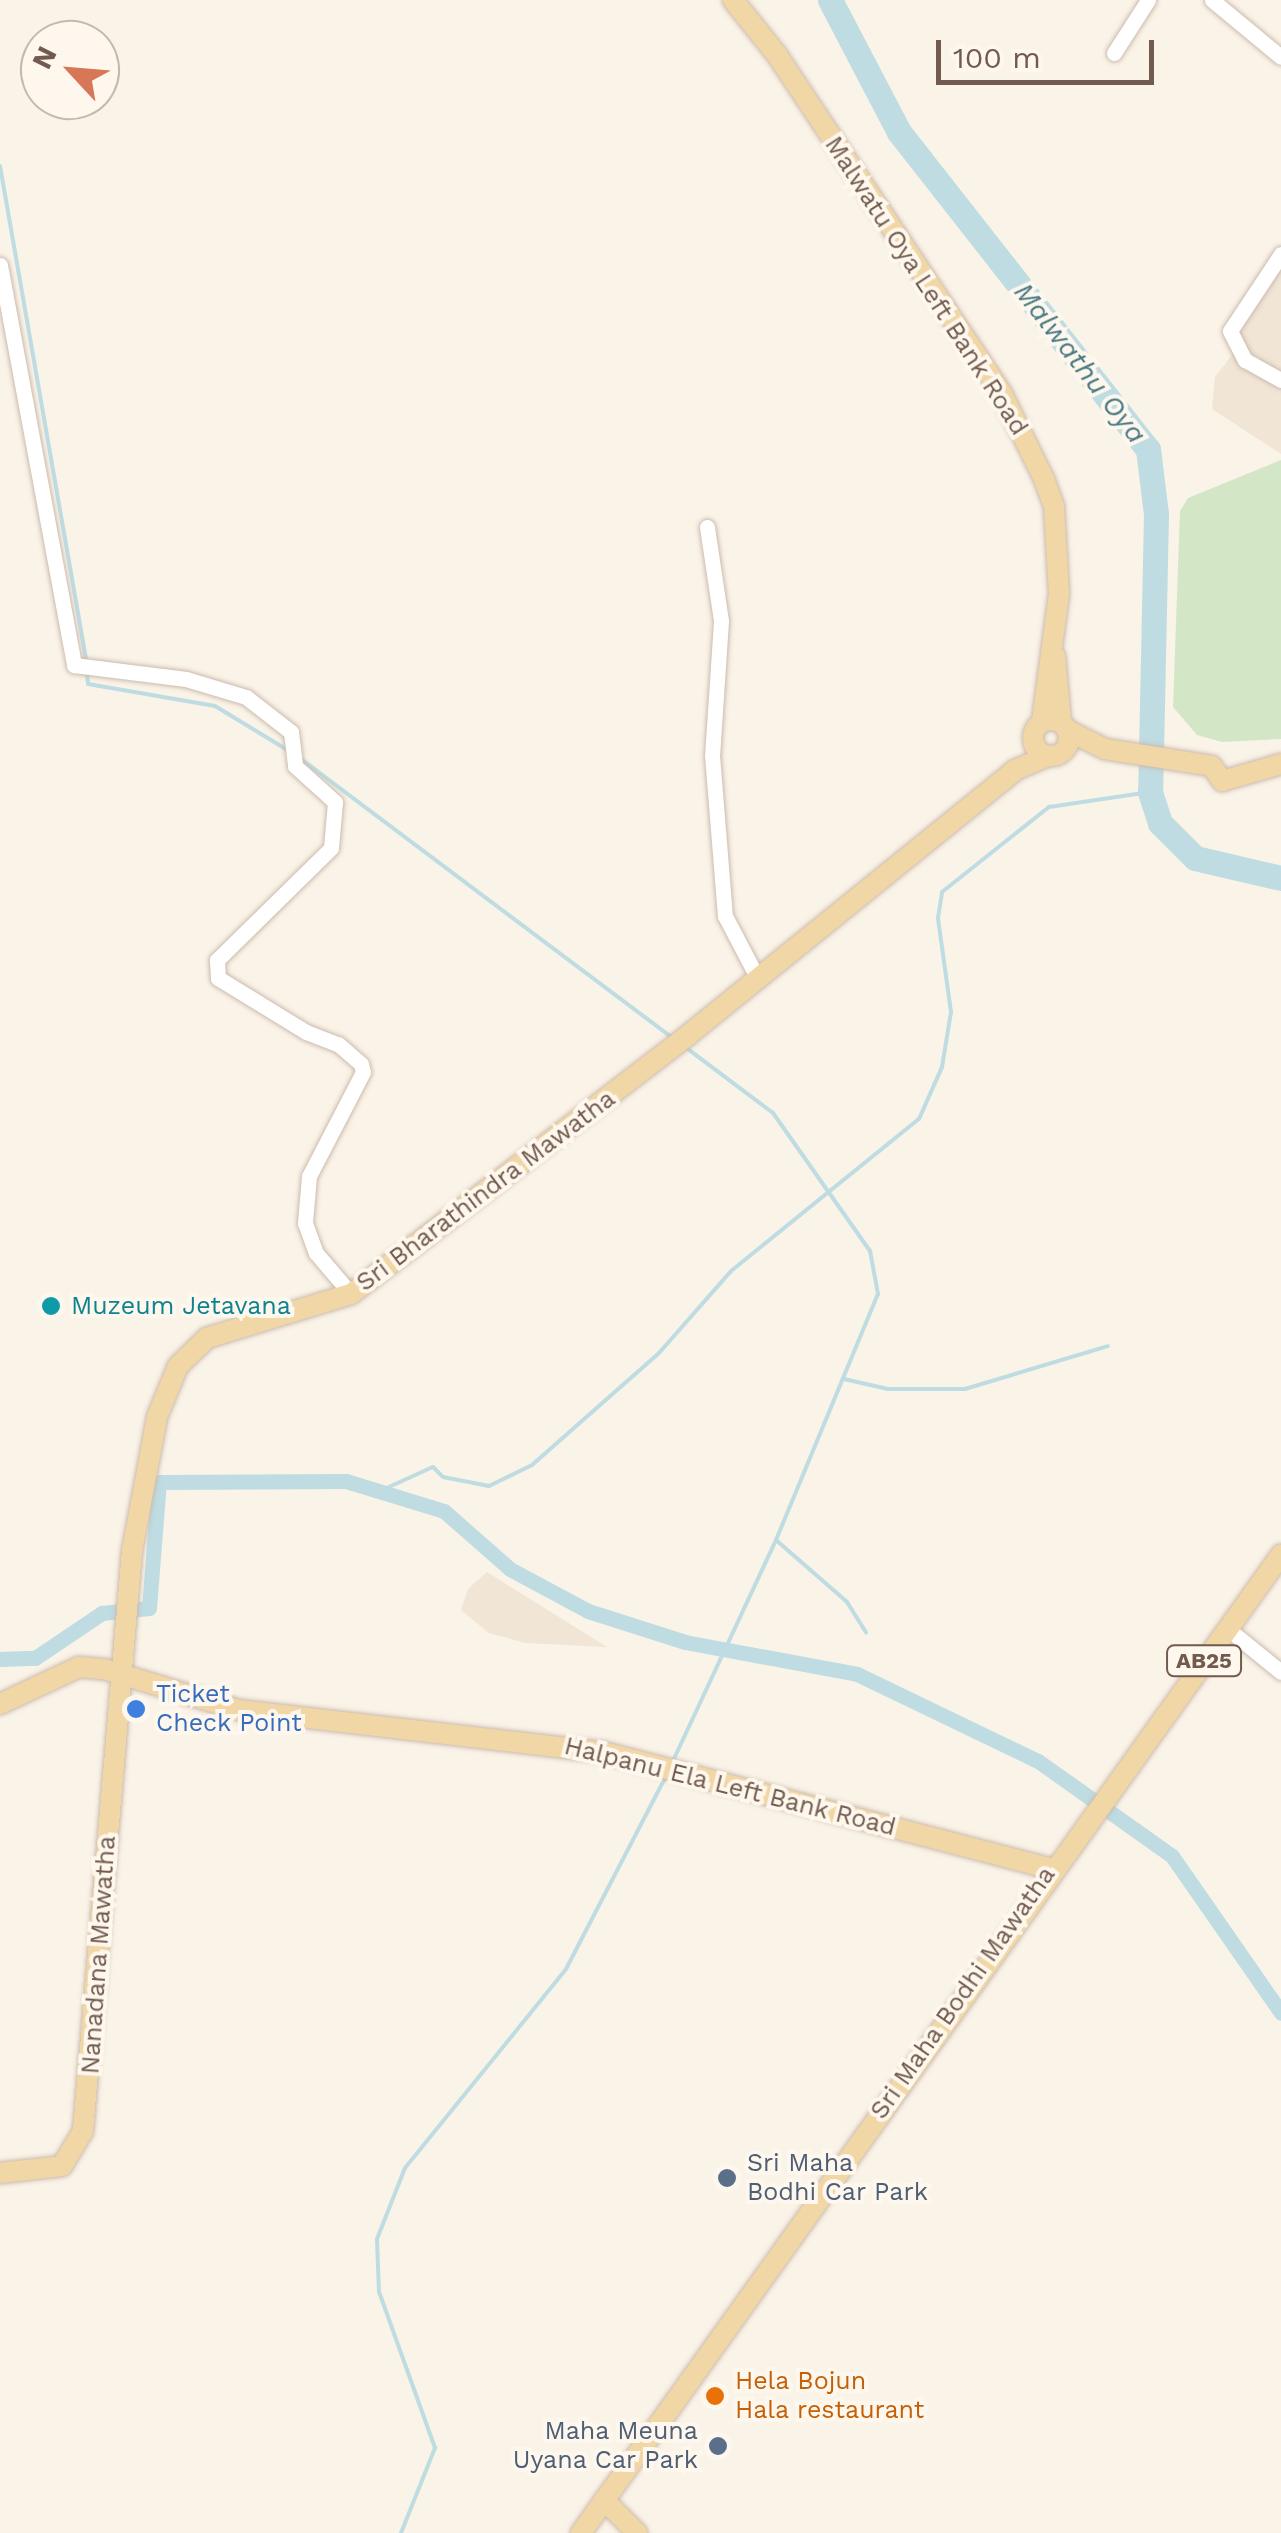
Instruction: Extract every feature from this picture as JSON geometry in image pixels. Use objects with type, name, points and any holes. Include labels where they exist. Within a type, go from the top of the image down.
[{"type":"main road","name":"Malwatu Oya Left Bank Road","points":[[733,0],[948,312],[1032,451],[1054,507],[1054,656],[1045,680],[1053,737]]},
{"type":"main road","name":"Sri Bharathindra Mawatha","points":[[123,1665],[148,1454],[178,1366],[208,1338],[351,1294],[666,1053],[756,975],[1053,737]]},
{"type":"main road","points":[[1053,737],[1130,755],[1212,766],[1222,781],[1281,764]]},
{"type":"main road","name":"Sri Maha Bodhi Mawatha","points":[[581,2533],[1052,1868],[1281,1555]]},
{"type":"main road","name":"Halpanu Ela Left Bank Road","points":[[0,1704],[79,1667],[123,1665],[239,1710],[527,1740],[652,1763],[1052,1868]]},
{"type":"main road","name":"Nanadana Mawatha","points":[[0,2173],[62,2166],[83,2131],[123,1665]]},
{"type":"main road","points":[[604,2500],[637,2533]]},
{"type":"street","points":[[1114,53],[1148,0]]},
{"type":"street","points":[[1212,0],[1281,57]]},
{"type":"street","points":[[1281,254],[1230,331],[1245,360],[1281,380]]},
{"type":"street","points":[[0,264],[74,664],[186,679],[246,698],[291,732],[295,766],[335,802],[331,848],[217,960],[218,978],[306,1032],[338,1044],[360,1064],[363,1072],[310,1176],[305,1223],[316,1253],[351,1294]]},
{"type":"street","points":[[707,527],[721,621],[712,755],[725,916],[756,975]]},
{"type":"street","points":[[1228,1629],[1281,1672]]},
{"type":"shaded area","points":[[1281,254],[1281,454],[1212,409],[1215,377],[1235,351],[1230,331]]},
{"type":"shaded area","points":[[487,1572],[607,1647],[525,1643],[489,1633],[461,1610],[468,1589]]},
{"type":"green space","points":[[1281,460],[1281,739],[1222,742],[1197,735],[1173,707],[1180,511],[1188,498]]},
{"type":"waterway","name":"Malwathu Oya","points":[[830,0],[899,132],[1148,449],[1156,514],[1150,792],[1160,823],[1195,858],[1281,878]]},
{"type":"waterway","points":[[0,166],[86,659]]},
{"type":"waterway","points":[[87,674],[88,684],[215,706],[289,751]]},
{"type":"waterway","points":[[301,759],[673,1038]]},
{"type":"waterway","points":[[380,1491],[433,1467],[443,1477],[489,1486],[532,1465],[659,1353],[731,1271],[919,1119],[942,1067],[951,1012],[938,918],[942,892],[1049,807],[1150,792]]},
{"type":"waterway","points":[[672,1763],[776,1540],[878,1294],[870,1251],[773,1113],[685,1047]]},
{"type":"waterway","points":[[844,1379],[888,1389],[965,1389],[1108,1346]]},
{"type":"waterway","points":[[0,1659],[35,1658],[102,1613],[149,1608],[159,1482],[346,1481],[444,1511],[510,1569],[588,1611],[685,1642],[857,1674],[1038,1761],[1172,1856],[1281,2013]]},
{"type":"waterway","points":[[776,1540],[847,1602],[866,1633]]},
{"type":"waterway","points":[[401,2533],[435,2448],[379,2292],[377,2239],[405,2168],[566,1969],[666,1776]]},
{"type":"place","name":"Muzeum Jetavana","points":[[51,1306]]},
{"type":"place","name":"Ticket Check Point","points":[[136,1709]]},
{"type":"place","name":"Sri Maha Bodhi Car Park","points":[[727,2178]]},
{"type":"place","name":"Hela Bojun Hala restaurant","points":[[715,2396]]},
{"type":"place","name":"Maha Meuna Uyana Car Park","points":[[718,2446]]}]
